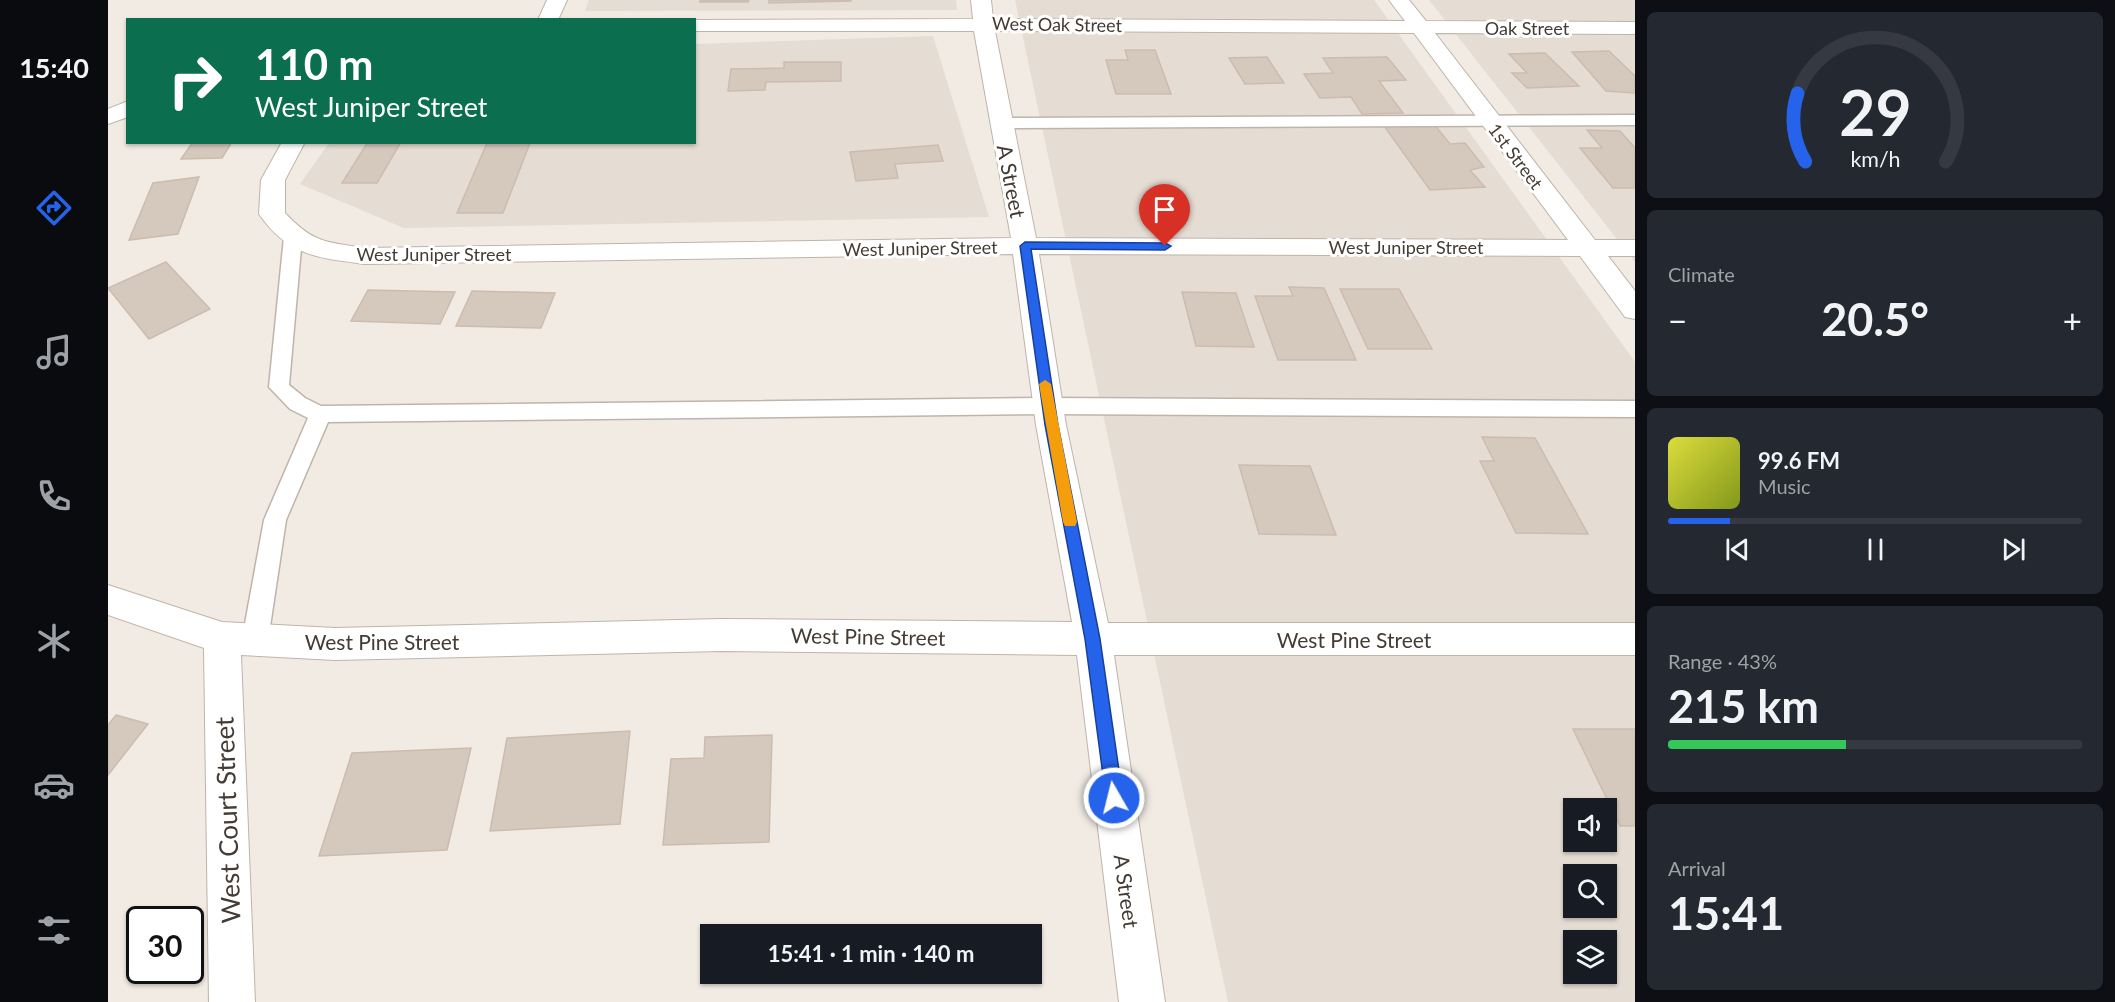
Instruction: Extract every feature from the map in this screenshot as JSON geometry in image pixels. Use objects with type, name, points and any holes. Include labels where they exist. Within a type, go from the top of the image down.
[{"type":"street","points":[[549,18],[557,0]]},
{"type":"street","name":"1st Street","points":[[1399,0],[1635,310]]},
{"type":"street","name":"West Oak Street","points":[[696,25],[982,11],[1419,28]]},
{"type":"street","name":"A Street","points":[[982,11],[1025,246],[1048,406],[1093,639],[1142,1002]]},
{"type":"street","name":"Oak Street","points":[[1419,28],[1635,28]]},
{"type":"street","points":[[108,117],[126,109]]},
{"type":"street","points":[[293,144],[273,180],[272,214],[293,237]]},
{"type":"street","name":"West Juniper Street","points":[[293,237],[322,250],[365,256],[1025,246],[1635,248]]},
{"type":"street","name":"West Pine Street","points":[[108,600],[239,639],[334,644],[721,634],[1093,639],[1635,639]]},
{"type":"street","name":"West Court Street","points":[[232,1002],[239,639]]},
{"type":"lane","points":[[1001,123],[1635,120]]},
{"type":"lane","points":[[293,237],[279,387],[297,405],[320,416],[1048,406],[1635,409]]},
{"type":"lane","points":[[239,639],[275,520],[320,416]]},
{"type":"shaded area","points":[[589,0],[956,0],[957,10],[585,11]]},
{"type":"shaded area","points":[[1015,0],[1374,0],[1635,362],[1635,1002],[1228,1002]]},
{"type":"shaded area","points":[[1429,0],[1635,0],[1635,262]]},
{"type":"shaded area","points":[[933,36],[989,217],[404,228],[300,184],[328,144],[696,144],[696,44]]},
{"type":"building","points":[[700,0],[749,0],[748,2],[700,2]]},
{"type":"building","points":[[769,0],[851,0],[851,1],[769,3]]},
{"type":"building","points":[[1125,50],[1155,50],[1171,94],[1116,94],[1106,60],[1128,60]]},
{"type":"building","points":[[1609,51],[1635,76],[1635,93],[1606,91],[1572,52]]},
{"type":"building","points":[[1545,53],[1579,86],[1527,88],[1512,73],[1527,73],[1509,54]]},
{"type":"building","points":[[1267,57],[1284,83],[1245,84],[1229,58]]},
{"type":"building","points":[[1387,57],[1406,80],[1379,81],[1403,113],[1362,114],[1351,97],[1320,98],[1304,74],[1333,73],[1323,58]]},
{"type":"building","points":[[784,62],[841,62],[841,81],[766,82],[765,90],[728,91],[731,69],[784,68]]},
{"type":"building","points":[[1434,124],[1450,144],[1465,143],[1484,167],[1470,170],[1485,187],[1430,190],[1384,126]]},
{"type":"building","points":[[1587,130],[1620,131],[1635,148],[1635,188],[1613,188],[1580,148],[1602,148]]},
{"type":"building","points":[[192,144],[231,144],[222,158],[181,159]]},
{"type":"building","points":[[367,144],[400,144],[377,183],[342,183]]},
{"type":"building","points":[[487,144],[530,144],[503,213],[457,213]]},
{"type":"building","points":[[938,145],[943,161],[895,164],[898,178],[856,181],[850,152]]},
{"type":"building","points":[[199,177],[178,234],[129,240],[153,183]]},
{"type":"building","points":[[166,262],[210,309],[149,339],[108,288]]},
{"type":"building","points":[[1289,287],[1324,288],[1356,360],[1278,360],[1255,296],[1293,296]]},
{"type":"building","points":[[1340,289],[1399,289],[1432,349],[1368,349]]},
{"type":"building","points":[[368,290],[455,292],[440,324],[351,321]]},
{"type":"building","points":[[472,291],[555,293],[541,328],[456,326]]},
{"type":"building","points":[[1182,292],[1236,293],[1254,347],[1196,346]]},
{"type":"building","points":[[1482,437],[1535,438],[1588,534],[1516,533],[1480,461],[1494,461]]},
{"type":"building","points":[[1239,465],[1310,466],[1336,535],[1259,534]]},
{"type":"building","points":[[116,715],[148,724],[108,775],[108,725]]},
{"type":"building","points":[[1573,729],[1635,729],[1635,826],[1620,826],[1617,820],[1617,798],[1606,798]]},
{"type":"building","points":[[630,731],[620,824],[490,831],[507,738]]},
{"type":"building","points":[[772,735],[769,842],[663,845],[671,759],[704,758],[705,737]]},
{"type":"building","points":[[471,748],[447,850],[319,856],[352,753]]},
{"type":"slow traffic","points":[[1045,384],[1070,522]]},
{"type":"route","points":[[1114,798],[1093,639],[1052,425],[1025,246],[1165,246]]}]
